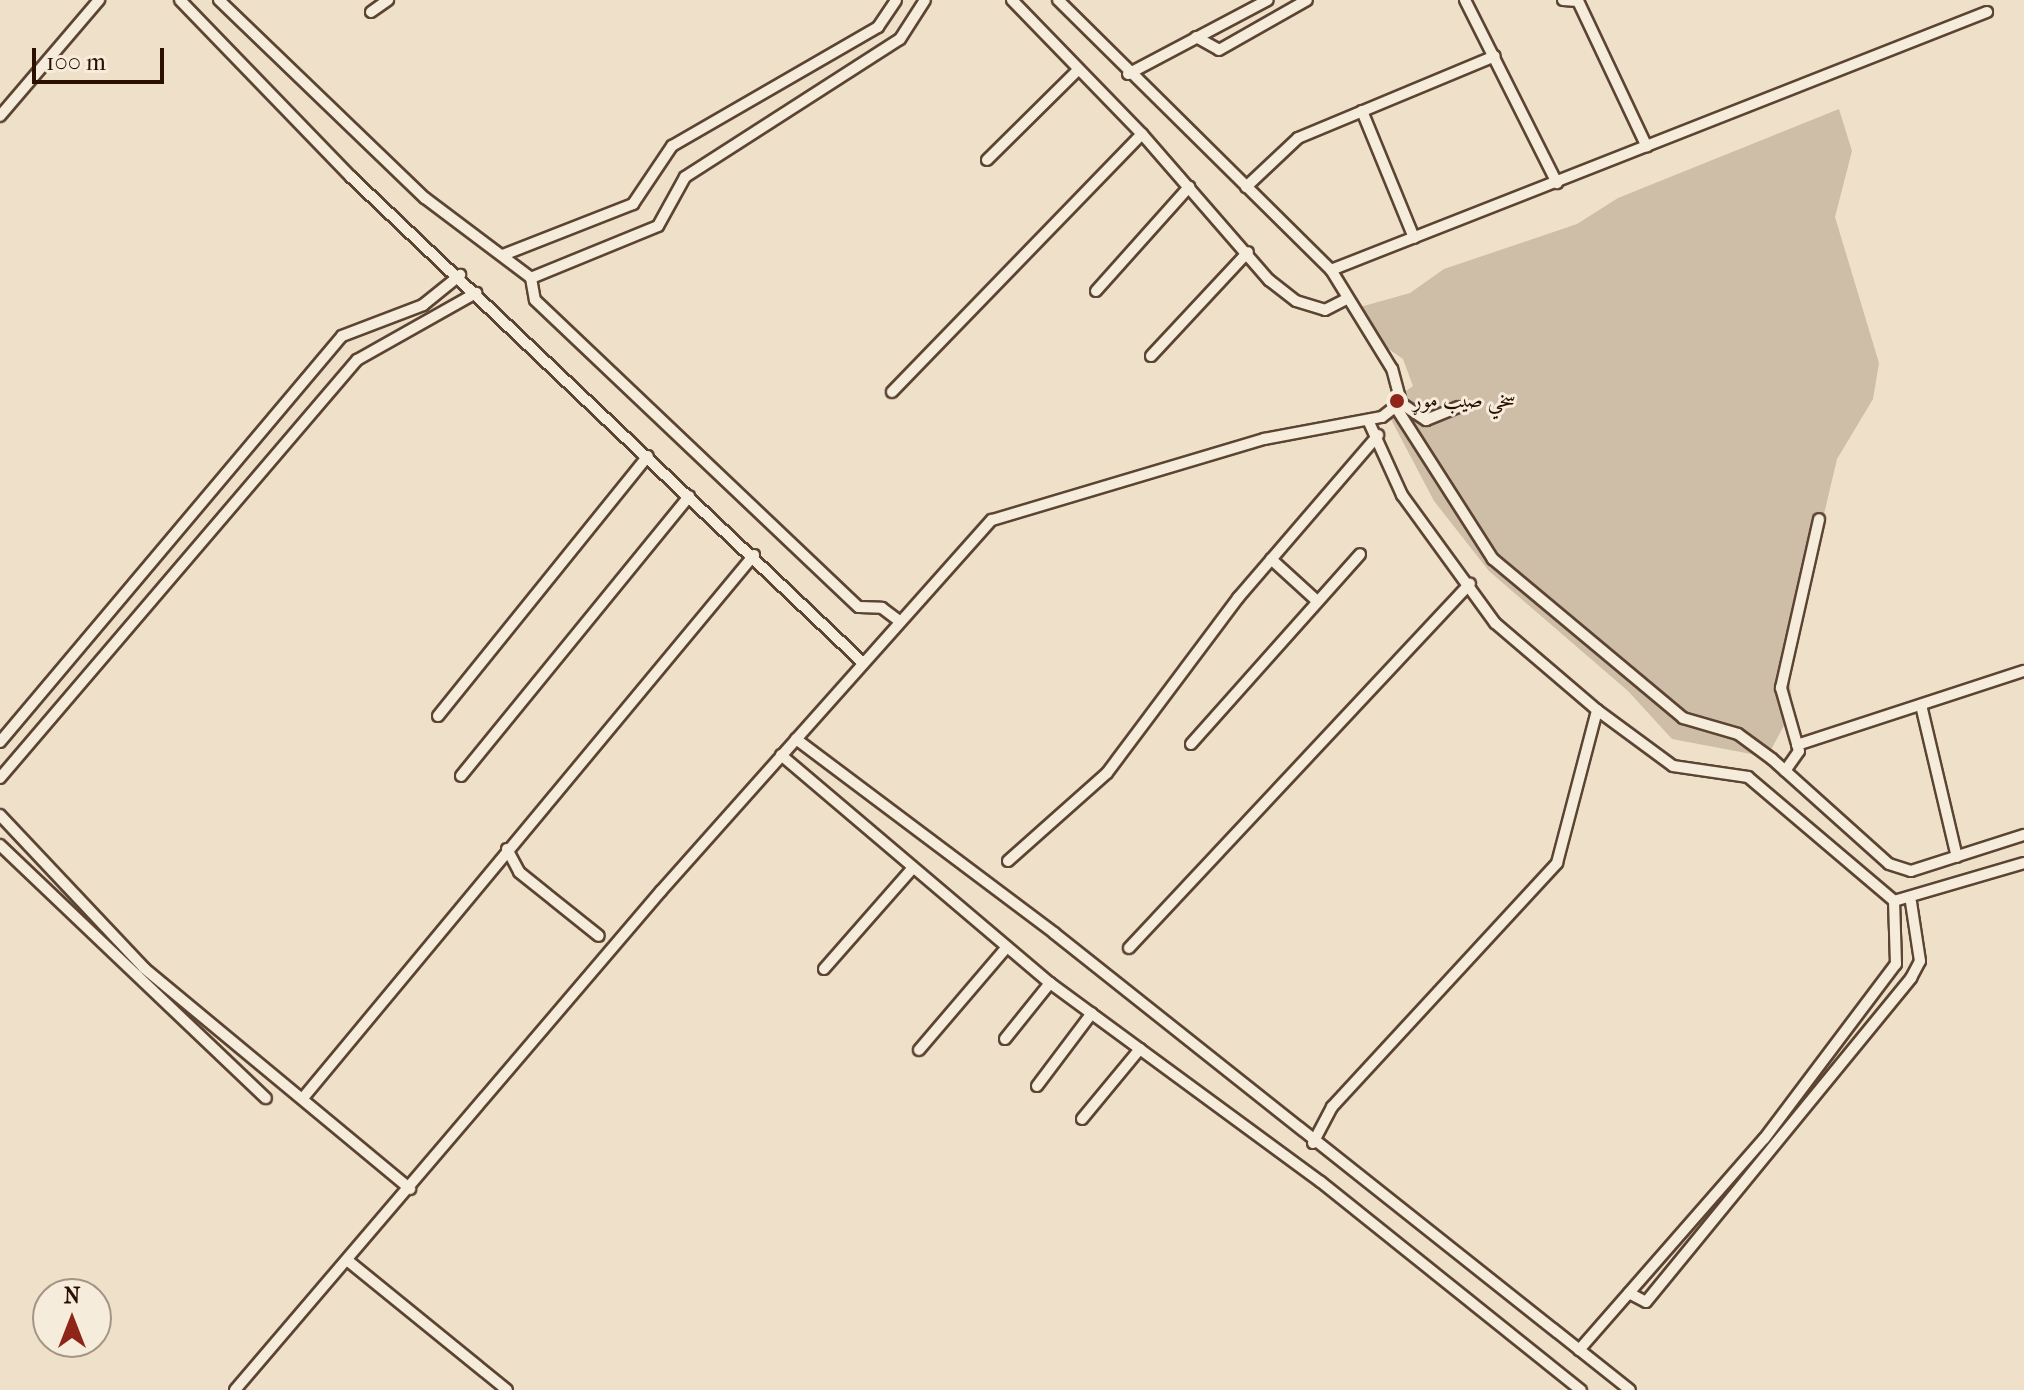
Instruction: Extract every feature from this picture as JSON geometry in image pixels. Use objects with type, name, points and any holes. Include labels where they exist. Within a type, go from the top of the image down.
[{"type":"street","points":[[0,116],[99,0]]},
{"type":"street","points":[[180,0],[351,177],[460,275],[862,662]]},
{"type":"street","points":[[219,0],[425,198],[531,278],[535,300],[859,607],[882,608],[898,620]]},
{"type":"street","points":[[371,12],[388,0]]},
{"type":"street","points":[[503,255],[633,204],[672,146],[878,27],[896,0]]},
{"type":"street","points":[[531,278],[658,226],[685,177],[900,39],[925,0]]},
{"type":"street","points":[[1012,0],[1142,134],[1296,301],[1325,310],[1347,299]]},
{"type":"street","points":[[1058,0],[1128,74],[1331,270],[1392,369],[1398,404],[1493,559],[1683,718],[1738,734],[1785,771],[1889,864],[1911,871],[2024,835]]},
{"type":"street","points":[[1128,74],[1267,0]]},
{"type":"street","points":[[1196,37],[1219,50],[1307,0]]},
{"type":"street","points":[[1465,0],[1557,183]]},
{"type":"street","points":[[1563,0],[1578,1],[1647,147]]},
{"type":"street","points":[[1331,270],[1987,12]]},
{"type":"street","points":[[1246,187],[1298,138],[1495,56]]},
{"type":"street","points":[[987,160],[1079,69]]},
{"type":"street","points":[[1362,111],[1414,238]]},
{"type":"street","points":[[892,392],[1142,134]]},
{"type":"street","points":[[1096,291],[1189,187]]},
{"type":"street","points":[[1151,356],[1248,252]]},
{"type":"street","points":[[0,742],[342,336],[423,305],[460,275]]},
{"type":"street","points":[[0,778],[357,360],[476,293]]},
{"type":"street","points":[[1398,404],[1421,420],[1459,407]]},
{"type":"street","points":[[235,1390],[898,620],[992,520],[1264,439],[1368,420],[1398,404]]},
{"type":"street","points":[[1368,420],[1378,435],[1402,495],[1470,584],[1495,623],[1597,710],[1673,766],[1748,777],[1894,901],[1911,902],[2024,863]]},
{"type":"street","points":[[1008,861],[1107,773],[1271,559],[1378,435]]},
{"type":"street","points":[[438,716],[648,456]]},
{"type":"street","points":[[461,776],[689,496]]},
{"type":"street","points":[[1785,771],[1797,745],[1781,688],[1819,519]]},
{"type":"street","points":[[1191,744],[1360,554]]},
{"type":"street","points":[[303,1098],[754,555]]},
{"type":"street","points":[[1271,559],[1317,601]]},
{"type":"street","points":[[1129,948],[1470,584]]},
{"type":"street","points":[[1797,745],[2024,671]]},
{"type":"street","points":[[1921,705],[1957,857]]},
{"type":"street","points":[[1313,1143],[1332,1107],[1557,863],[1597,710]]},
{"type":"street","points":[[796,739],[1054,933],[1313,1143],[1630,1390]]},
{"type":"street","points":[[781,755],[1050,983],[1581,1390]]},
{"type":"street","points":[[0,815],[144,968],[410,1189]]},
{"type":"street","points":[[0,845],[266,1098]]},
{"type":"street","points":[[507,849],[519,872],[599,936]]},
{"type":"street","points":[[824,969],[912,869]]},
{"type":"street","points":[[1579,1350],[1764,1139],[1896,964],[1894,901]]},
{"type":"street","points":[[1629,1293],[1646,1302],[1911,978],[1920,961],[1911,902]]},
{"type":"street","points":[[919,1050],[1007,947]]},
{"type":"street","points":[[1005,1039],[1050,983]]},
{"type":"street","points":[[1037,1086],[1092,1013]]},
{"type":"street","points":[[1082,1119],[1140,1049]]},
{"type":"street","points":[[347,1260],[507,1390]]},
{"type":"shaded area","points":[[1839,109],[1852,151],[1835,217],[1879,363],[1873,399],[1837,459],[1788,667],[1793,709],[1767,757],[1672,739],[1628,691],[1489,571],[1434,501],[1384,406],[1413,386],[1403,359],[1370,336],[1353,309],[1410,293],[1444,269],[1577,224],[1618,198]]},
{"type":"place","name":"سخي صیب موړ","points":[[1397,401]]}]
